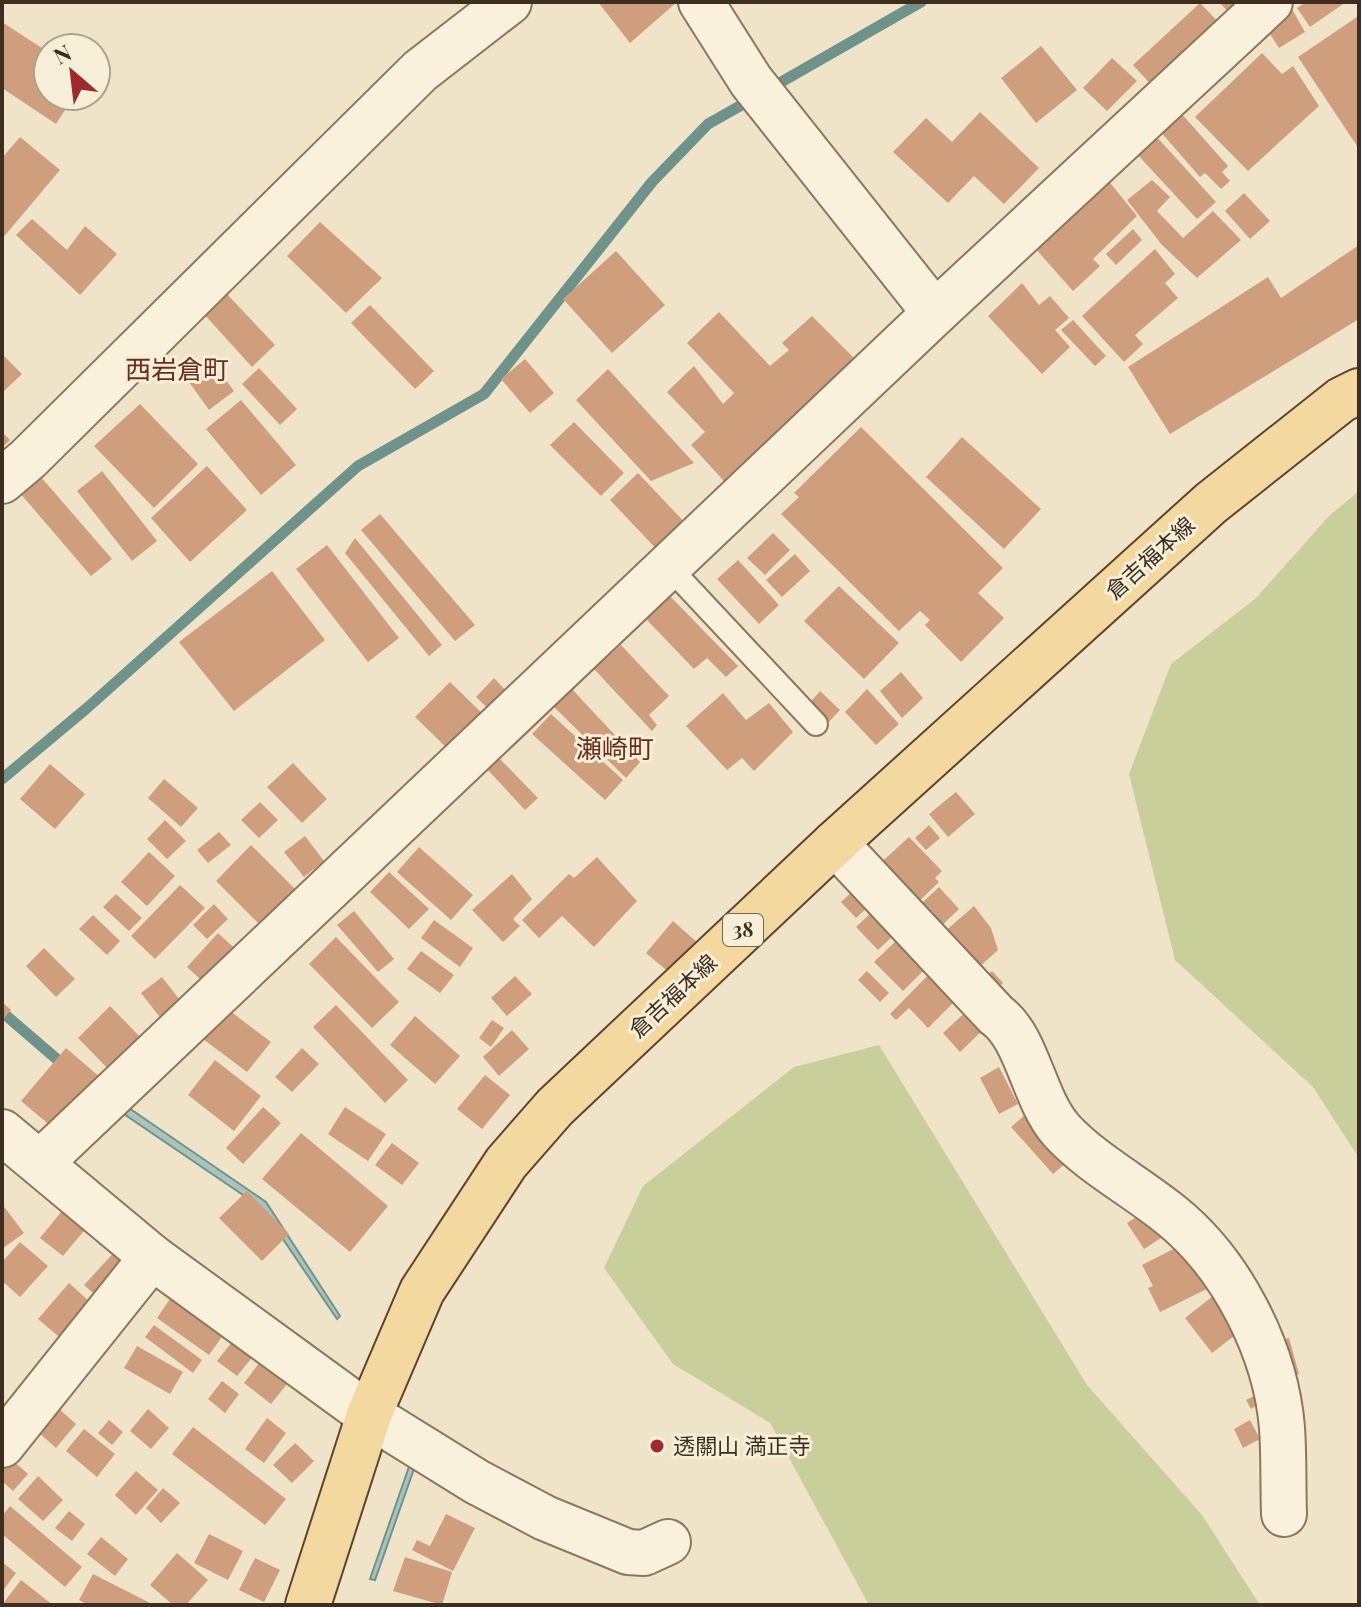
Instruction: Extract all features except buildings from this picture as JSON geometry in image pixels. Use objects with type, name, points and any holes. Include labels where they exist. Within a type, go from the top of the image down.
[{"type":"main road","name":"倉吉福本線","points":[[308,1605],[369,1415],[422,1291],[506,1163],[555,1107],[835,843],[1211,503],[1341,400],[1359,391]]},
{"type":"street","points":[[2,481],[28,459],[420,71],[509,2]]},
{"type":"street","points":[[701,2],[751,81],[935,313]]},
{"type":"street","points":[[40,1163],[935,313],[1270,2]]},
{"type":"street","points":[[835,843],[1006,1022],[1022,1052],[1036,1090],[1061,1129],[1094,1159],[1175,1218],[1233,1287],[1266,1349],[1282,1426],[1284,1514]]},
{"type":"street","points":[[2,1132],[152,1257],[369,1415],[513,1485],[545,1518],[628,1552],[644,1553],[668,1542]]},
{"type":"street","points":[[2,1445],[152,1257]]},
{"type":"lane","points":[[668,566],[816,724]]},
{"type":"green space","points":[[1359,491],[1359,1158],[1313,1087],[1175,960],[1129,774],[1171,664],[1255,599],[1329,516]]},
{"type":"green space","points":[[879,1045],[1087,1385],[1202,1515],[1260,1605],[869,1605],[770,1423],[673,1364],[604,1268],[643,1186],[794,1067]]},
{"type":"water","points":[[126,1106],[266,1202],[340,1316],[337,1319],[262,1208],[121,1112]]},
{"type":"water","points":[[411,1461],[416,1463],[375,1580],[370,1579]]},
{"type":"waterway","points":[[769,89],[921,2]]},
{"type":"waterway","points":[[2,779],[87,708],[358,466],[484,394],[652,182],[708,124],[754,98]]},
{"type":"waterway","points":[[2,1012],[66,1067]]},
{"type":"place","name":"透關山 満正寺","points":[[657,1446]]},
{"type":"district","name":"西岩倉町","points":[[177,370]]},
{"type":"district","name":"瀬崎町","points":[[615,749]]}]
